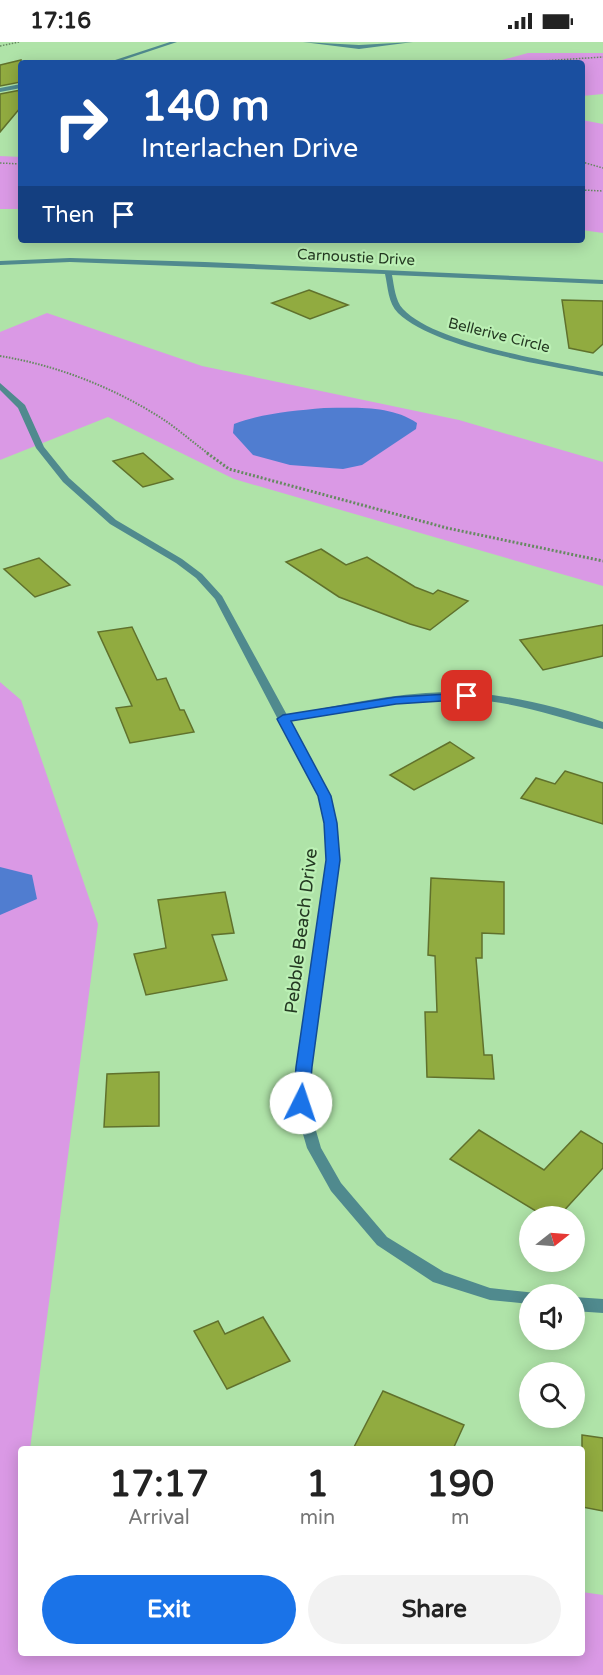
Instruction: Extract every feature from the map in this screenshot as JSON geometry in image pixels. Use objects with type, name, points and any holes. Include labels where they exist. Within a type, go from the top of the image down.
[{"type":"street","points":[[118,60],[175,42]]},
{"type":"street","points":[[305,42],[359,47],[411,42]]},
{"type":"street","points":[[0,90],[18,87]]},
{"type":"street","name":"Carnoustie Drive","points":[[0,263],[81,260],[603,282]]},
{"type":"street","name":"Bellerive Circle","points":[[388,272],[398,310],[418,327],[469,344],[603,374]]},
{"type":"street","name":"Pebble Beach Drive","points":[[0,385],[22,407],[40,448],[66,480],[112,522],[179,561],[199,576],[219,598],[324,796],[331,823],[333,860],[301,1103],[314,1148],[336,1187],[382,1242],[439,1278],[490,1294],[519,1297]]},
{"type":"street","points":[[283,719],[396,701],[467,696],[564,712],[603,726]]},
{"type":"street","points":[[585,1305],[603,1306]]},
{"type":"path","points":[[0,46],[19,42]]},
{"type":"path","points":[[556,60],[603,57]]},
{"type":"path","points":[[0,163],[18,164]]},
{"type":"path","points":[[585,163],[603,168]]},
{"type":"path","points":[[585,190],[603,191]]},
{"type":"path","points":[[0,356],[31,362],[102,386],[158,416],[230,469],[447,528],[603,561]]},
{"type":"shaded area","points":[[528,53],[603,53],[603,94],[585,96],[585,60],[502,60]]},
{"type":"shaded area","points":[[585,121],[603,124],[603,233],[585,230]]},
{"type":"shaded area","points":[[0,156],[18,157],[18,209],[0,209]]},
{"type":"shaded area","points":[[47,313],[202,366],[459,420],[603,462],[603,586],[234,479],[108,417],[0,460],[0,332]]},
{"type":"shaded area","points":[[0,682],[21,700],[98,924],[30,1446],[18,1446],[18,1656],[585,1656],[585,1592],[603,1595],[603,1675],[0,1675]]},
{"type":"water","points":[[324,408],[384,410],[407,417],[417,423],[416,429],[362,465],[343,469],[290,465],[253,455],[233,433],[234,424],[245,420],[278,413]]},
{"type":"water","points":[[0,867],[32,875],[37,899],[0,915]]},
{"type":"building","points":[[18,61],[18,83],[0,86],[0,65]]},
{"type":"building","points":[[18,91],[18,111],[0,132],[0,94]]},
{"type":"building","points":[[309,290],[348,305],[310,319],[272,303]]},
{"type":"building","points":[[562,300],[603,301],[603,344],[593,353],[569,348]]},
{"type":"building","points":[[143,453],[173,479],[143,487],[113,461]]},
{"type":"building","points":[[321,549],[346,565],[367,557],[415,587],[433,594],[438,590],[468,601],[430,630],[410,624],[339,597],[286,562]]},
{"type":"building","points":[[39,558],[70,585],[35,597],[4,569]]},
{"type":"building","points":[[603,625],[603,656],[543,670],[520,640]]},
{"type":"building","points":[[132,627],[157,680],[166,678],[180,710],[184,710],[194,732],[130,743],[116,708],[132,706],[98,632]]},
{"type":"building","points":[[450,742],[474,758],[414,790],[390,775]]},
{"type":"building","points":[[565,771],[603,783],[603,824],[521,798],[536,778],[555,784]]},
{"type":"building","points":[[431,878],[504,882],[504,934],[482,933],[482,958],[476,958],[484,1055],[492,1055],[494,1079],[427,1077],[425,1012],[437,1012],[435,956],[428,955]]},
{"type":"building","points":[[225,892],[234,933],[212,935],[227,980],[146,995],[134,954],[166,948],[158,900]]},
{"type":"building","points":[[159,1072],[159,1126],[104,1127],[107,1074]]},
{"type":"building","points":[[479,1130],[544,1170],[581,1131],[603,1144],[603,1168],[568,1206],[528,1206],[450,1159]]},
{"type":"building","points":[[263,1317],[290,1361],[227,1389],[194,1331],[218,1321],[225,1334]]},
{"type":"building","points":[[383,1391],[464,1425],[454,1446],[355,1446]]},
{"type":"building","points":[[582,1435],[603,1438],[603,1511],[585,1508],[585,1446],[582,1446]]},
{"type":"route","points":[[301,1103],[333,860],[331,823],[324,796],[283,719],[396,701],[467,696]]}]
